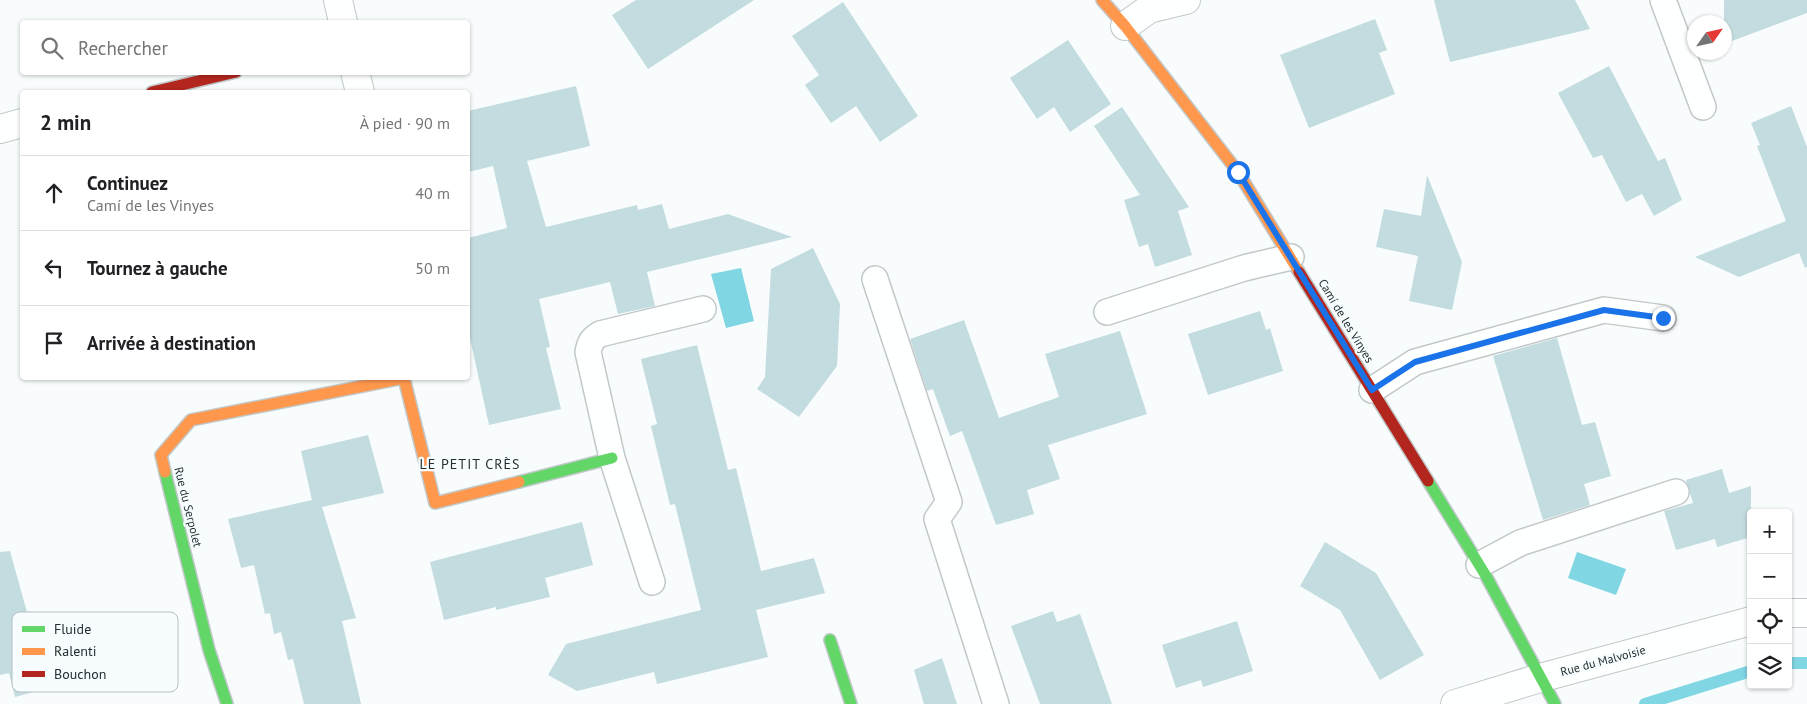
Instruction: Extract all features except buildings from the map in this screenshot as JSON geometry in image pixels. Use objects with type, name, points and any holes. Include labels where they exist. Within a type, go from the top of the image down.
[{"type":"street","points":[[338,0],[343,20]]},
{"type":"street","name":"Camí de les Vinyes","points":[[1102,0],[1126,26],[1238,172],[1479,565],[1550,694]]},
{"type":"street","points":[[1126,26],[1149,9],[1186,0]]},
{"type":"street","points":[[160,90],[223,75]]},
{"type":"street","points":[[356,75],[360,90]]},
{"type":"street","points":[[0,129],[20,124]]},
{"type":"street","name":"Rue du Serpolet","points":[[227,704],[209,650],[161,454],[191,420],[394,380]]},
{"type":"street","points":[[405,380],[436,503],[612,458]]},
{"type":"street","points":[[1792,613],[1807,613]]},
{"type":"street","name":"Rue du Malvoisie","points":[[1455,704],[1550,694],[1747,622]]},
{"type":"street","points":[[830,640],[851,704]]},
{"type":"lane","points":[[1663,0],[1703,107]]},
{"type":"lane","points":[[1107,312],[1244,268],[1291,257]]},
{"type":"lane","points":[[875,279],[949,502],[937,519],[996,704]]},
{"type":"lane","points":[[652,582],[612,458],[588,352],[593,338],[600,334],[703,309]]},
{"type":"lane","points":[[1372,390],[1415,362],[1604,310],[1663,318]]},
{"type":"lane","points":[[1479,565],[1520,543],[1676,492]]},
{"type":"water","points":[[741,268],[754,321],[726,328],[711,274]]},
{"type":"water","points":[[1577,552],[1626,569],[1616,595],[1568,578]]},
{"type":"waterway","points":[[1792,663],[1807,663]]},
{"type":"waterway","points":[[1645,704],[1747,672]]},
{"type":"traffic: fast","points":[[519,482],[612,458]]},
{"type":"traffic: fast","points":[[165,472],[209,650],[227,704]]},
{"type":"traffic: fast","points":[[1428,481],[1486,576],[1555,704]]},
{"type":"traffic: fast","points":[[830,640],[851,704]]},
{"type":"traffic: slow","points":[[1102,0],[1125,26],[1238,172],[1299,272]]},
{"type":"traffic: slow","points":[[165,472],[161,455],[191,420],[394,380]]},
{"type":"traffic: slow","points":[[404,380],[435,503],[519,482]]},
{"type":"traffic: jam","points":[[160,90],[223,75]]},
{"type":"traffic: jam","points":[[1299,272],[1428,481]]},
{"type":"district","name":"LE PETIT CRÈS","points":[[470,464]]},
{"type":"route","points":[[1238,172],[1372,390],[1415,362],[1604,310],[1663,318]]}]
